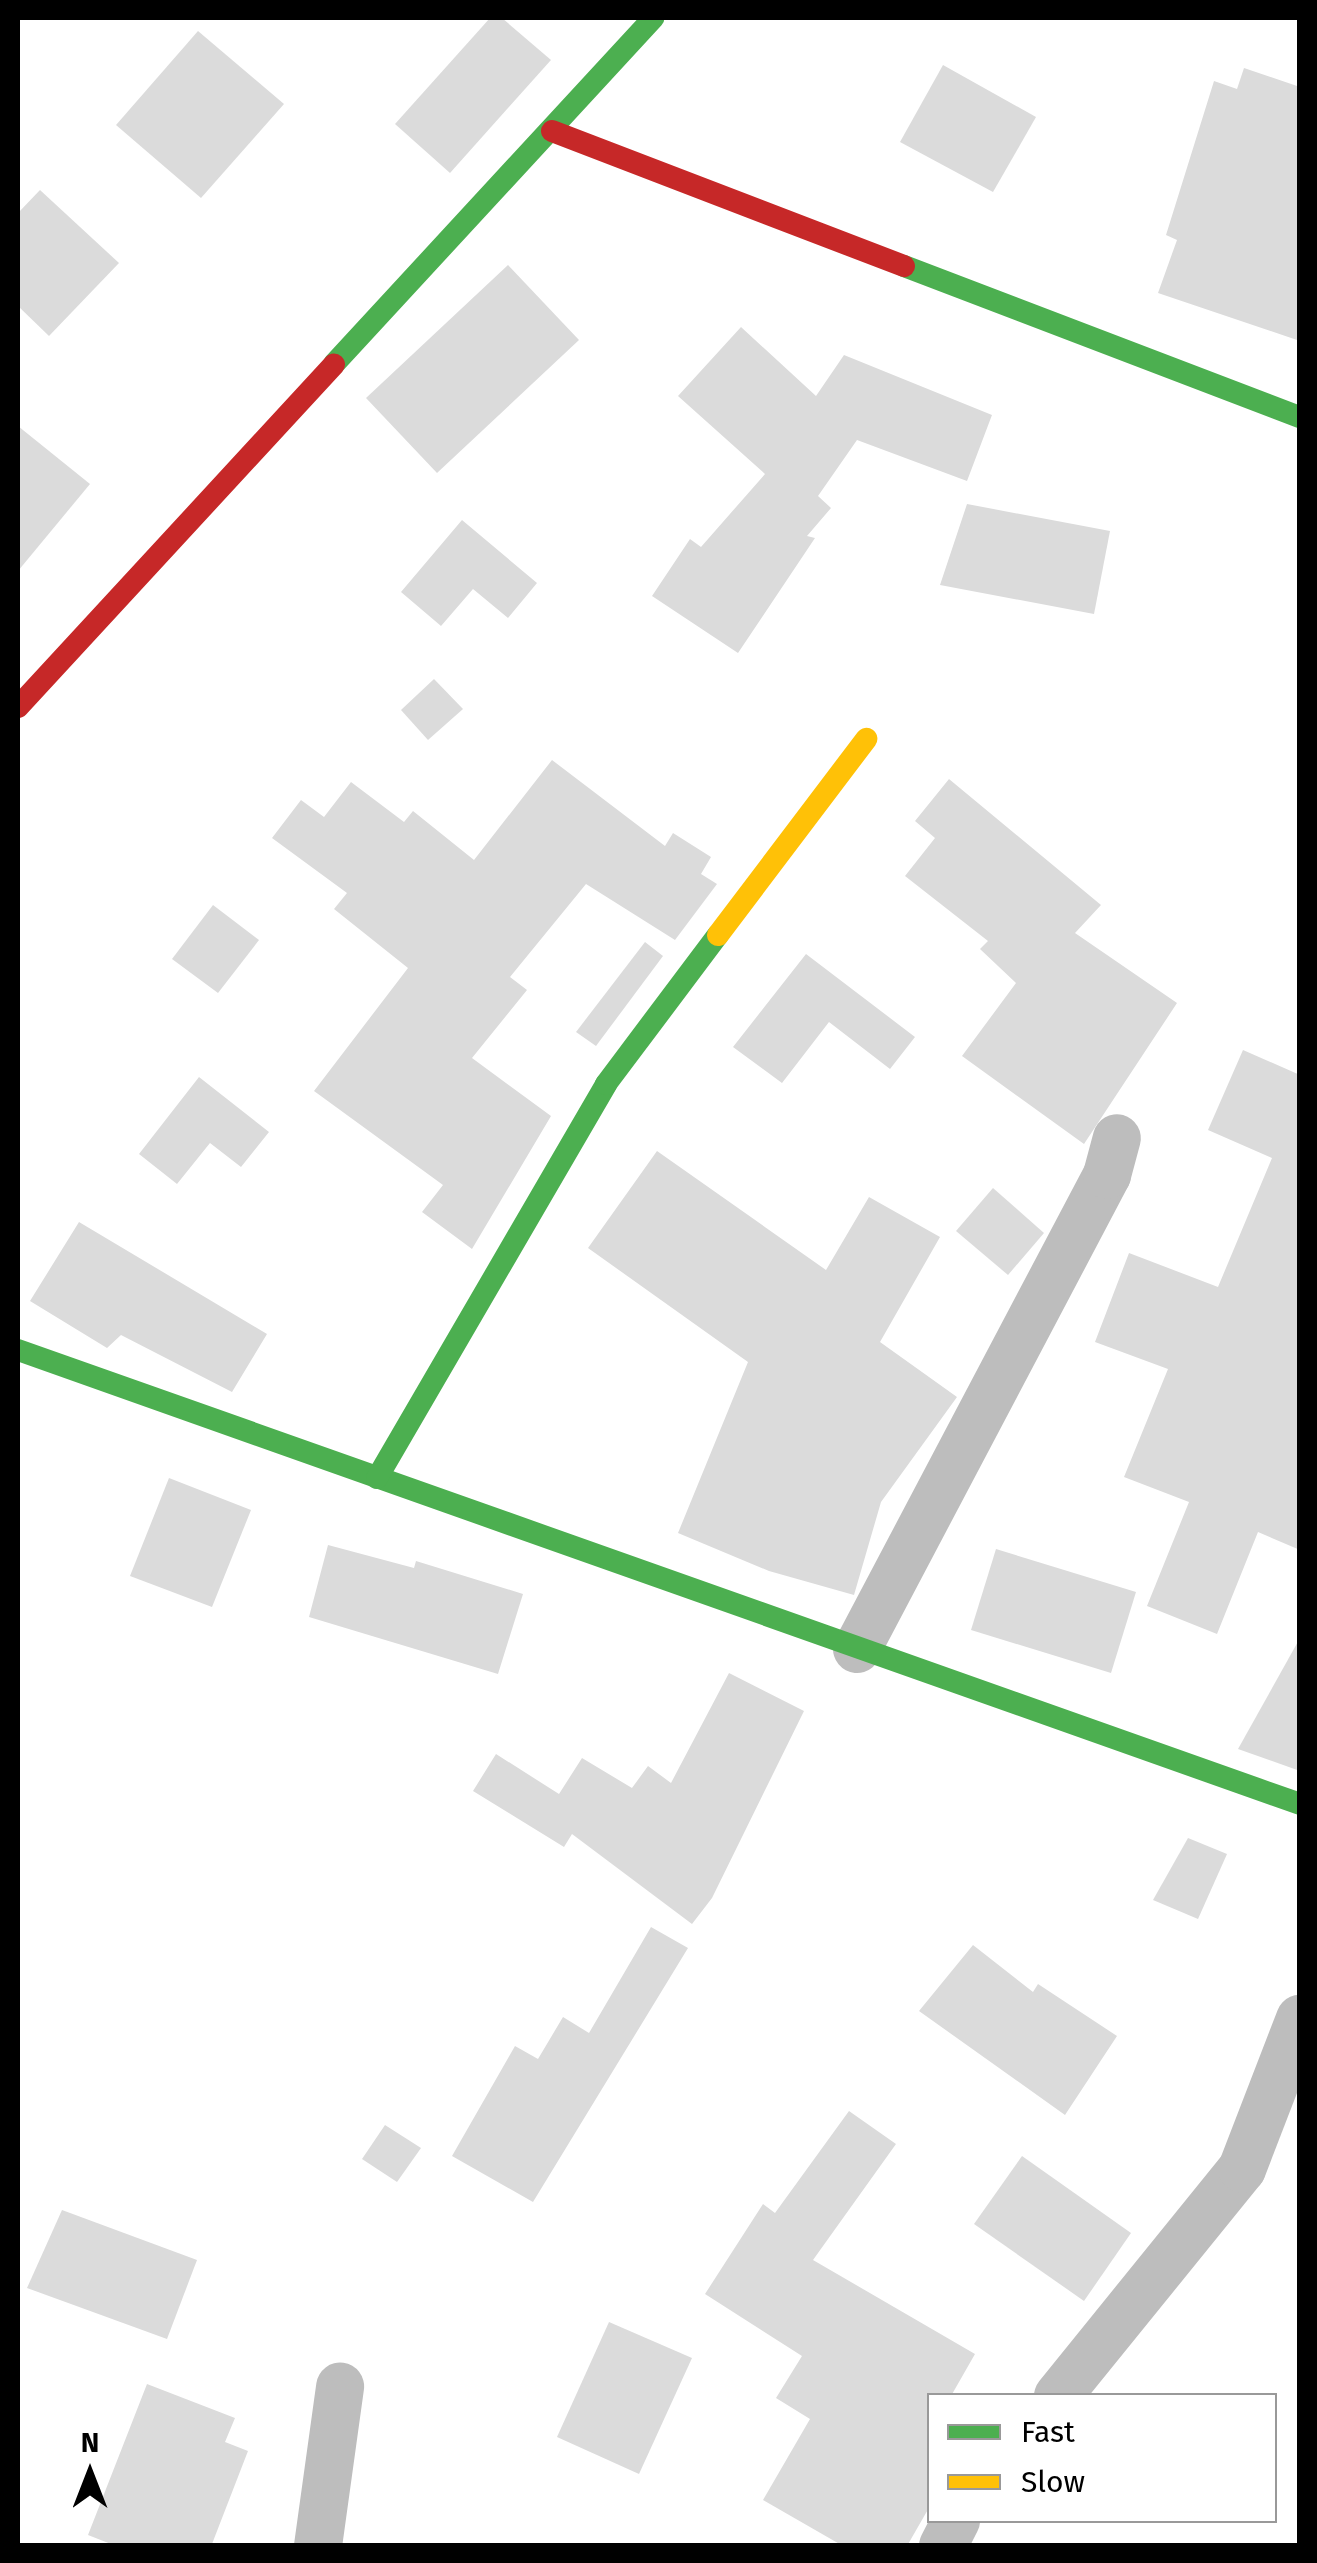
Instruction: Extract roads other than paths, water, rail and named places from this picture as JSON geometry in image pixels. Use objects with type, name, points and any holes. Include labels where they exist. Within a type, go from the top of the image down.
[{"type":"street","points":[[18,707],[652,18]]},
{"type":"street","points":[[552,131],[1300,417]]},
{"type":"street","points":[[377,1478],[606,1084],[866,739]]},
{"type":"street","points":[[857,1650],[1107,1175],[1116,1138]]},
{"type":"street","points":[[18,1350],[1300,1804]]},
{"type":"street","points":[[1060,2393],[1242,2169],[1300,2018]]},
{"type":"street","points":[[318,2546],[340,2388]]},
{"type":"street","points":[[943,2546],[954,2523]]}]
